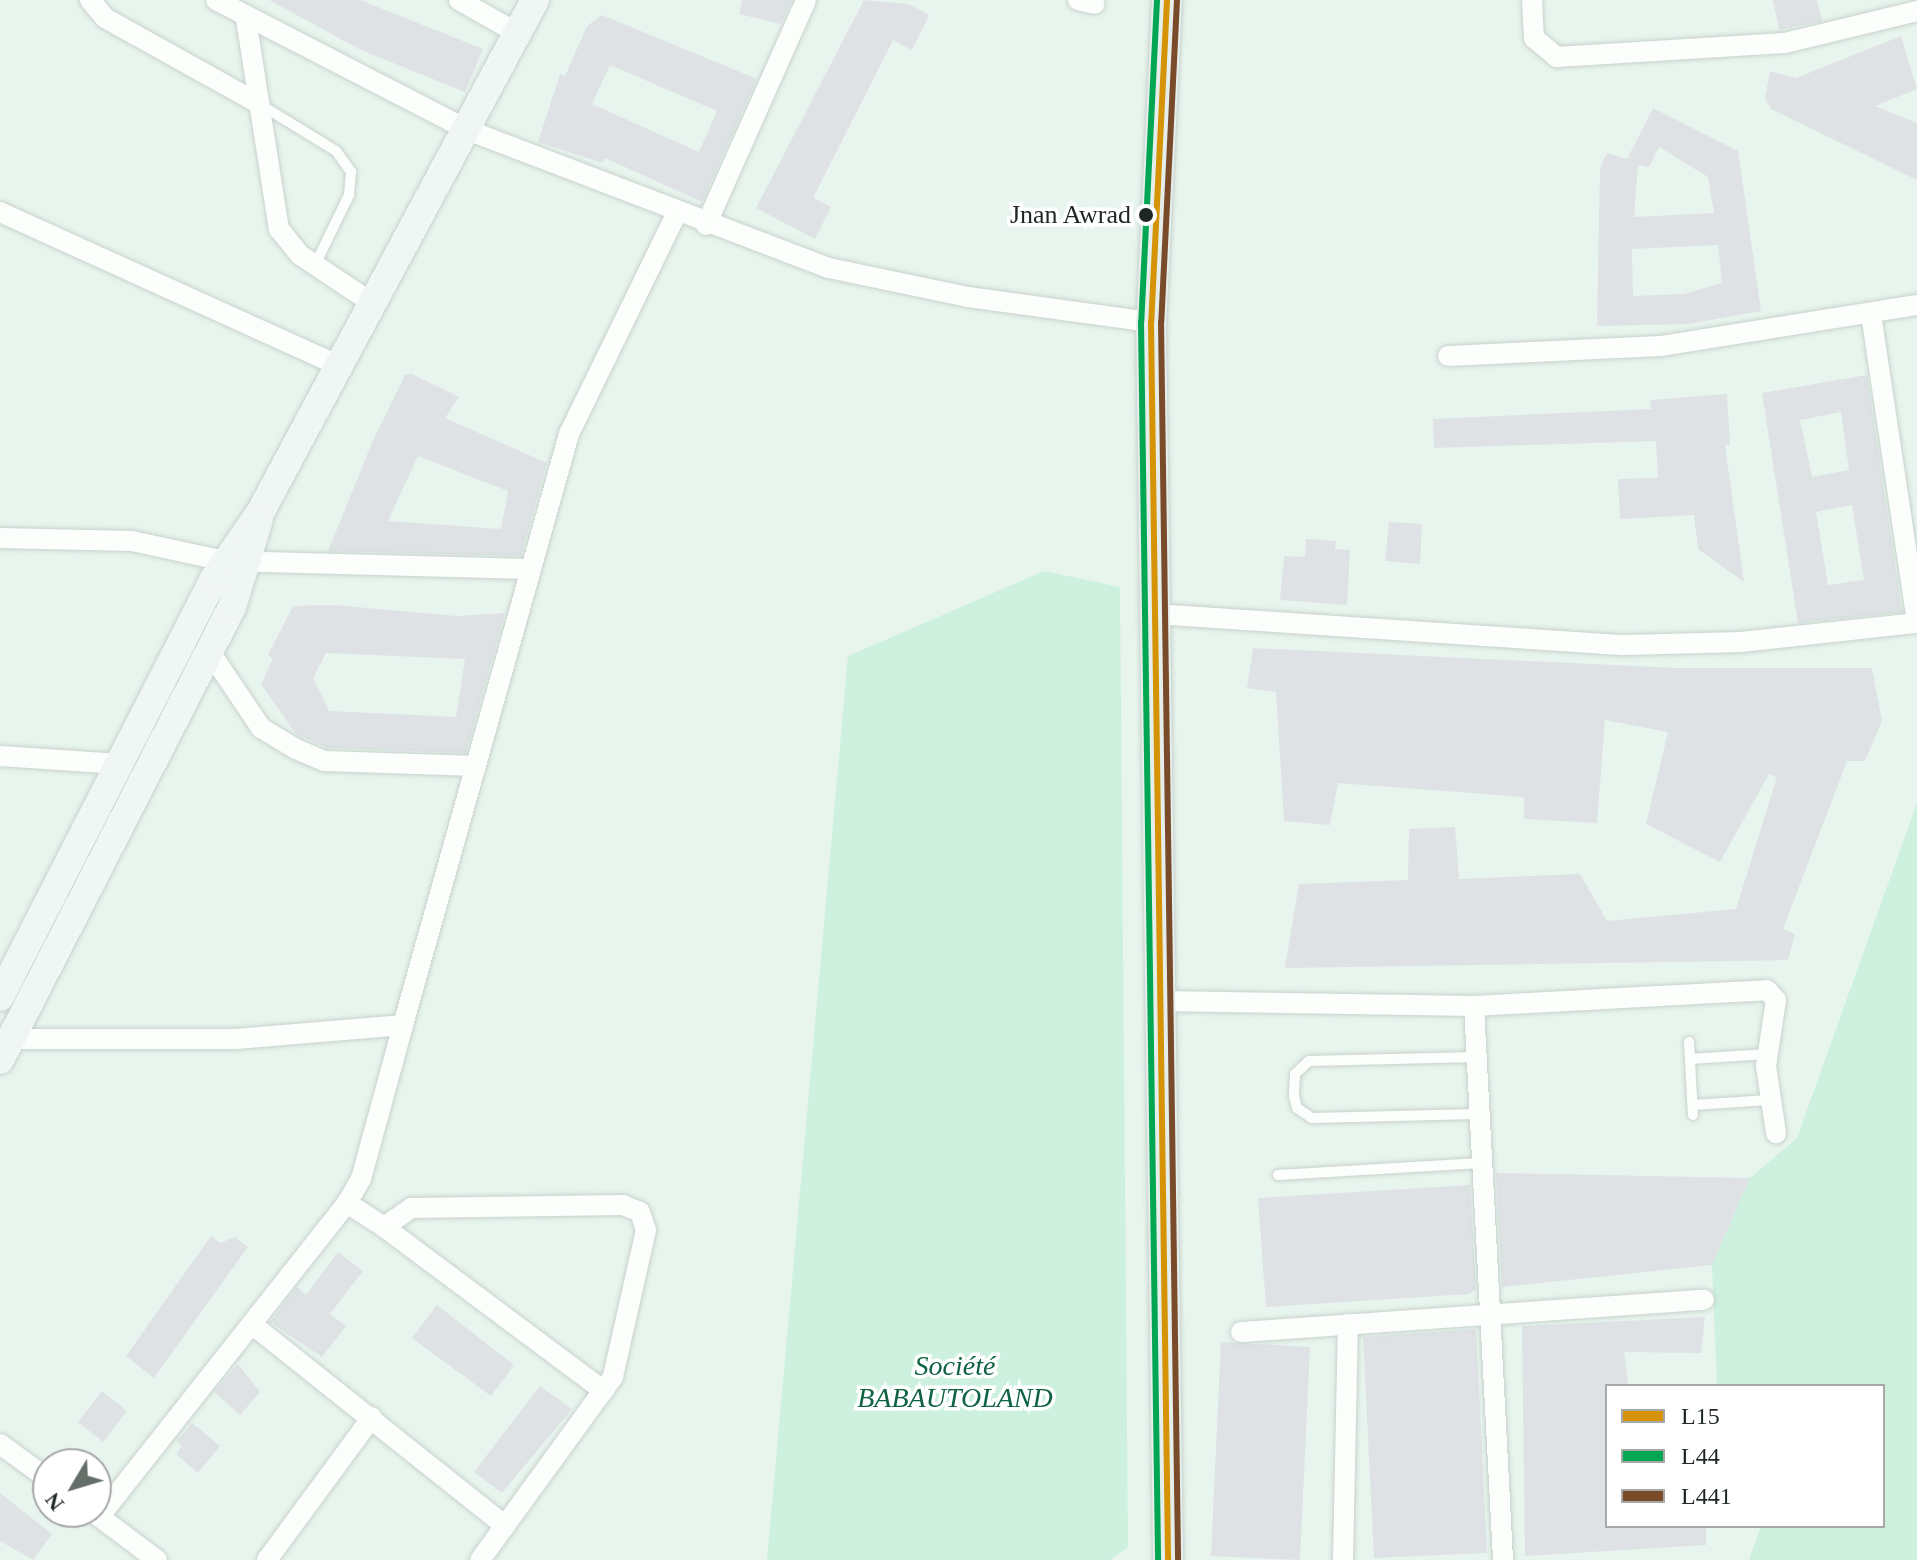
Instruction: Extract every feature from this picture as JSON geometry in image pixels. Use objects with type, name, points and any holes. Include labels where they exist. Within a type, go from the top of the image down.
[{"type":"main road","points":[[1148,1560],[1143,321],[1151,0]]},
{"type":"main road","points":[[1167,0],[1143,321],[1155,614],[1168,1560]]},
{"type":"street","points":[[90,0],[105,18],[256,102]]},
{"type":"street","points":[[216,0],[246,19],[470,131],[676,215],[829,268],[968,297],[1143,321]]},
{"type":"street","points":[[459,0],[519,34]]},
{"type":"street","points":[[0,997],[120,764],[237,560],[470,131],[535,0]]},
{"type":"street","points":[[706,225],[806,0]]},
{"type":"street","points":[[1532,0],[1534,38],[1557,57],[1785,43],[1917,11]]},
{"type":"street","points":[[246,19],[256,102],[279,229],[315,265],[375,305]]},
{"type":"street","points":[[0,212],[341,367]]},
{"type":"street","points":[[112,1495],[254,1326],[347,1203],[361,1179],[569,434],[676,215]]},
{"type":"street","points":[[1448,356],[1661,346],[1917,305]]},
{"type":"street","points":[[1155,614],[1624,645],[1741,642],[1917,623],[1871,314]]},
{"type":"street","points":[[0,538],[132,541],[237,560],[530,569]]},
{"type":"street","points":[[237,560],[210,652],[4,1046],[236,1039],[403,1025]]},
{"type":"street","points":[[210,652],[261,728],[324,761],[476,766]]},
{"type":"street","points":[[0,756],[120,764]]},
{"type":"street","points":[[1160,1001],[1474,1006],[1767,990],[1776,1004],[1767,1054],[1769,1100],[1776,1133]]},
{"type":"street","points":[[1474,1006],[1503,1560]]},
{"type":"street","points":[[347,1203],[384,1227],[604,1391]]},
{"type":"street","points":[[384,1227],[411,1208],[623,1205],[640,1212],[643,1246],[617,1366],[604,1391],[480,1560]]},
{"type":"street","points":[[1241,1332],[1704,1300]]},
{"type":"street","points":[[1343,1560],[1348,1324]]},
{"type":"street","points":[[254,1326],[505,1526]]},
{"type":"street","points":[[267,1560],[372,1417]]},
{"type":"street","points":[[0,1444],[32,1467]]},
{"type":"street","points":[[112,1526],[157,1560]]},
{"type":"lane","points":[[256,102],[336,151],[349,165],[351,188],[315,265]]},
{"type":"lane","points":[[1689,1042],[1693,1110],[1769,1100]]},
{"type":"lane","points":[[1690,1059],[1767,1054]]},
{"type":"lane","points":[[1476,1057],[1309,1061],[1295,1074],[1294,1096],[1297,1108],[1312,1118],[1478,1114]]},
{"type":"lane","points":[[1278,1175],[1481,1163]]},
{"type":"green space","name":"Société BABAUTOLAND","points":[[1044,571],[1120,587],[1128,1547],[1110,1560],[767,1560],[848,656]]},
{"type":"green space","points":[[1917,803],[1917,1560],[1749,1560],[1760,1528],[1885,1528],[1885,1384],[1717,1384],[1712,1265],[1750,1178],[1797,1138]]},
{"type":"building","points":[[269,0],[360,0],[483,49],[465,92],[361,50]]},
{"type":"building","points":[[742,0],[792,0],[781,24],[739,14]]},
{"type":"building","points":[[864,0],[908,4],[929,15],[912,50],[893,40],[813,198],[831,207],[815,239],[756,208]]},
{"type":"building","points":[[1773,0],[1817,0],[1822,21],[1779,30]]},
{"type":"building","points":[[602,15],[757,79],[702,202],[605,158],[603,163],[538,142],[560,74],[565,76],[587,26]],"holes":[[[610,65],[717,111],[699,152],[592,104]]]},
{"type":"building","points":[[1901,36],[1917,89],[1875,106],[1917,123],[1917,180],[1771,109],[1765,98],[1770,71],[1796,78]]},
{"type":"building","points":[[1653,108],[1738,151],[1761,311],[1689,324],[1597,326],[1600,168],[1607,153],[1627,159]],"holes":[[[1659,147],[1708,177],[1714,213],[1634,217],[1638,165],[1649,167]],[[1718,245],[1722,283],[1684,294],[1633,296],[1632,249]]]},
{"type":"building","points":[[412,374],[459,397],[445,418],[547,463],[521,556],[328,551],[374,438],[405,375]],"holes":[[[418,456],[508,491],[501,529],[388,521]]]},
{"type":"building","points":[[1867,375],[1902,612],[1798,623],[1762,393]],"holes":[[[1841,412],[1849,470],[1812,477],[1800,420]],[[1852,505],[1864,580],[1828,585],[1816,512]]]},
{"type":"building","points":[[1727,394],[1730,445],[1725,445],[1744,582],[1698,549],[1694,515],[1620,519],[1618,479],[1658,478],[1656,441],[1434,448],[1433,419],[1651,409],[1650,400]]},
{"type":"building","points":[[1389,522],[1422,524],[1420,564],[1385,561]]},
{"type":"building","points":[[1306,539],[1336,541],[1335,549],[1350,550],[1347,605],[1280,600],[1284,556],[1305,557]]},
{"type":"building","points":[[334,605],[456,616],[505,613],[466,753],[327,748],[296,734],[261,684],[273,658],[268,655],[293,606]],"holes":[[[326,653],[465,659],[456,717],[329,711],[313,678]]]},
{"type":"building","points":[[1253,648],[1677,668],[1872,668],[1882,721],[1865,761],[1847,761],[1783,929],[1795,934],[1788,960],[1285,968],[1299,884],[1408,880],[1409,829],[1455,827],[1459,879],[1580,874],[1607,921],[1736,909],[1777,777],[1769,774],[1720,862],[1646,824],[1668,732],[1605,720],[1597,823],[1524,819],[1524,797],[1338,783],[1330,825],[1284,821],[1276,692],[1247,688]]},
{"type":"building","points":[[1496,1173],[1750,1178],[1712,1265],[1502,1287]]},
{"type":"building","points":[[1470,1185],[1476,1289],[1469,1294],[1266,1307],[1258,1198]]},
{"type":"building","points":[[211,1236],[220,1243],[235,1237],[248,1247],[154,1378],[126,1356]]},
{"type":"building","points":[[338,1252],[363,1271],[330,1314],[346,1326],[322,1357],[270,1322],[297,1287],[306,1295]]},
{"type":"building","points":[[437,1305],[514,1365],[491,1396],[412,1338]]},
{"type":"building","points":[[1705,1317],[1701,1353],[1624,1352],[1628,1384],[1605,1384],[1605,1528],[1706,1528],[1706,1545],[1525,1556],[1522,1326]]},
{"type":"building","points":[[1476,1329],[1487,1553],[1374,1558],[1363,1337]]},
{"type":"building","points":[[1221,1342],[1310,1347],[1300,1560],[1211,1556]]},
{"type":"building","points":[[238,1364],[260,1392],[240,1415],[214,1392]]},
{"type":"building","points":[[540,1386],[572,1409],[502,1493],[474,1472]]},
{"type":"building","points":[[102,1391],[127,1411],[103,1442],[78,1422]]},
{"type":"building","points":[[192,1423],[220,1446],[198,1473],[176,1454],[182,1446],[177,1441]]},
{"type":"building","points":[[0,1493],[32,1518],[32,1528],[44,1528],[52,1534],[33,1560],[0,1541]]},
{"type":"transit line","name":"L44","points":[[1157,0],[1141,322],[1158,1560]]},
{"type":"transit line","name":"L15","points":[[1167,0],[1151,322],[1168,1560]]},
{"type":"transit line","name":"L441","points":[[1177,0],[1161,322],[1178,1560]]},
{"type":"place","name":"Jnan Awrad","points":[[1146,215]]}]
